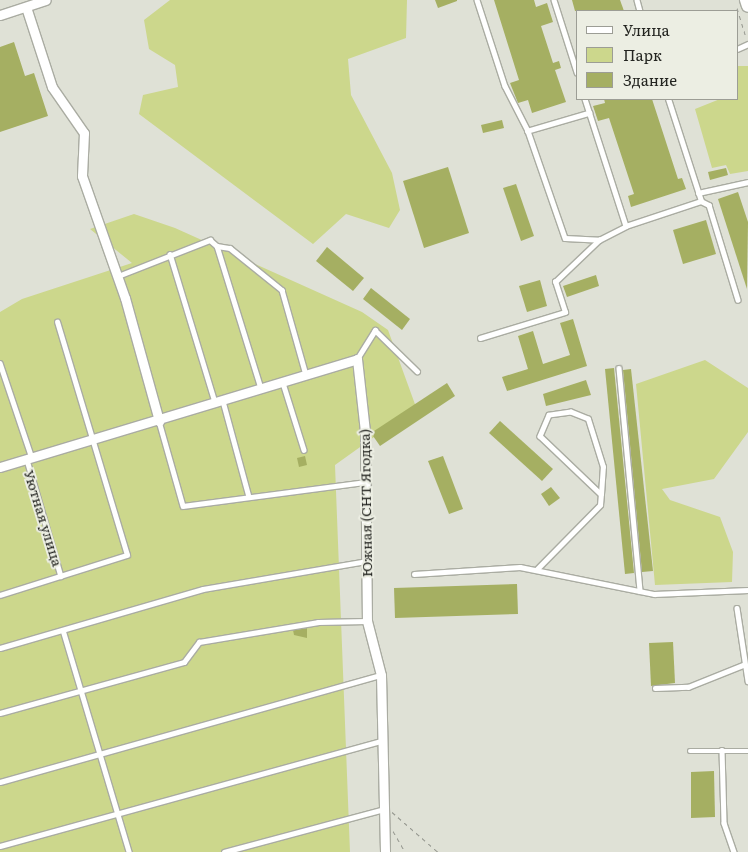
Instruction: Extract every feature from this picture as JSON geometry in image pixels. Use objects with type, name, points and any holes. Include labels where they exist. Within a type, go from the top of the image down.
[{"type":"main road","points":[[746,0],[748,6]]},
{"type":"street","points":[[0,15],[46,0]]},
{"type":"street","points":[[26,7],[52,87],[84,133],[82,176],[117,276],[159,421]]},
{"type":"street","points":[[0,467],[159,421],[357,359]]},
{"type":"street","name":"Южная (СНТ Ягодка)","points":[[357,359],[366,482],[367,621],[381,675],[385,852]]},
{"type":"lane","points":[[477,0],[505,86],[528,131],[565,238],[580,243],[599,240]]},
{"type":"lane","points":[[554,0],[576,69]]},
{"type":"lane","points":[[586,100],[626,226]]},
{"type":"lane","points":[[668,100],[701,201],[709,205],[738,300]]},
{"type":"lane","points":[[528,131],[590,112]]},
{"type":"lane","points":[[698,193],[748,182]]},
{"type":"lane","points":[[480,338],[565,312],[555,282],[599,240],[626,226],[701,201]]},
{"type":"lane","points":[[117,276],[210,240],[217,246],[230,248],[282,290],[306,375]]},
{"type":"lane","points":[[217,246],[261,390]]},
{"type":"lane","points":[[170,254],[249,497]]},
{"type":"lane","points":[[0,595],[127,555],[95,440],[57,322]]},
{"type":"lane","points":[[357,359],[376,330],[417,371]]},
{"type":"lane","name":"Уютная улица","points":[[0,363],[61,576]]},
{"type":"lane","points":[[619,368],[640,591]]},
{"type":"lane","points":[[283,383],[304,450]]},
{"type":"lane","points":[[536,570],[600,505],[603,467],[588,418],[571,412],[549,415],[540,436],[600,494]]},
{"type":"lane","points":[[159,421],[183,506],[366,482]]},
{"type":"lane","points":[[0,648],[203,588],[366,561]]},
{"type":"lane","points":[[414,574],[520,567],[654,594],[748,590]]},
{"type":"lane","points":[[737,608],[743,665],[748,681]]},
{"type":"lane","points":[[0,713],[184,662],[199,642],[318,622],[367,621]]},
{"type":"lane","points":[[63,630],[80,692],[102,752],[129,852]]},
{"type":"lane","points":[[655,688],[688,686],[743,665]]},
{"type":"lane","points":[[0,782],[381,675]]},
{"type":"lane","points":[[0,846],[383,740]]},
{"type":"lane","points":[[722,750],[724,823],[734,852]]},
{"type":"lane","points":[[690,751],[748,751]]},
{"type":"lane","points":[[224,852],[384,808]]},
{"type":"path","points":[[738,10],[748,44]]},
{"type":"path","points":[[384,808],[438,852]]},
{"type":"path","points":[[384,826],[393,830],[405,852]]},
{"type":"green space","points":[[170,0],[407,0],[406,38],[348,59],[351,95],[392,173],[400,210],[389,228],[346,214],[313,244],[139,114],[143,95],[178,87],[175,65],[149,49],[144,20]]},
{"type":"green space","points":[[738,66],[748,66],[748,171],[730,174],[726,165],[712,168],[695,109],[718,100],[738,100]]},
{"type":"green space","points":[[134,214],[175,228],[362,312],[388,330],[416,407],[335,465],[350,852],[0,852],[0,312],[22,299],[132,263],[90,229]]},
{"type":"green space","points":[[705,360],[748,388],[748,432],[714,479],[662,489],[670,500],[720,517],[733,552],[732,582],[655,585],[636,384]]},
{"type":"building","points":[[435,0],[457,0],[457,1],[438,8]]},
{"type":"building","points":[[494,0],[534,0],[536,7],[547,3],[553,22],[541,26],[553,63],[559,61],[561,68],[555,70],[566,102],[532,113],[528,100],[518,103],[510,83],[519,80]]},
{"type":"building","points":[[572,0],[620,0],[624,10],[576,10]]},
{"type":"building","points":[[14,42],[25,76],[34,73],[48,116],[0,132],[0,47]]},
{"type":"building","points":[[604,100],[652,100],[678,179],[682,178],[686,189],[631,207],[628,196],[634,194],[609,118],[598,121],[593,106],[605,103]]},
{"type":"building","points":[[502,120],[504,128],[483,133],[481,125]]},
{"type":"building","points":[[448,167],[469,233],[424,248],[403,181]]},
{"type":"building","points":[[726,168],[728,175],[710,180],[708,172]]},
{"type":"building","points":[[516,184],[534,236],[521,241],[503,188]]},
{"type":"building","points":[[738,192],[748,222],[747,289],[718,199]]},
{"type":"building","points":[[706,220],[716,254],[683,264],[673,230]]},
{"type":"building","points":[[327,247],[364,278],[353,291],[316,261]]},
{"type":"building","points":[[596,275],[599,286],[567,297],[563,286]]},
{"type":"building","points":[[540,280],[547,306],[527,312],[519,286]]},
{"type":"building","points":[[371,288],[410,319],[402,330],[363,299]]},
{"type":"building","points":[[573,319],[587,366],[507,391],[502,377],[528,369],[518,336],[533,331],[543,364],[570,355],[560,323]]},
{"type":"building","points":[[614,368],[634,573],[625,574],[605,369]]},
{"type":"building","points":[[631,369],[653,571],[642,572],[623,370]]},
{"type":"building","points":[[586,380],[591,395],[546,406],[543,394]]},
{"type":"building","points":[[447,383],[455,396],[380,446],[371,433]]},
{"type":"building","points":[[500,421],[553,469],[542,481],[489,433]]},
{"type":"building","points":[[305,456],[307,465],[299,467],[297,458]]},
{"type":"building","points":[[443,456],[463,509],[449,514],[428,461]]},
{"type":"building","points":[[551,487],[560,498],[549,506],[541,494]]},
{"type":"building","points":[[517,584],[518,614],[395,618],[394,588]]},
{"type":"building","points":[[307,628],[307,638],[294,635],[293,630]]},
{"type":"building","points":[[673,642],[675,683],[651,686],[649,643]]},
{"type":"building","points":[[714,771],[715,817],[691,818],[691,772]]}]
